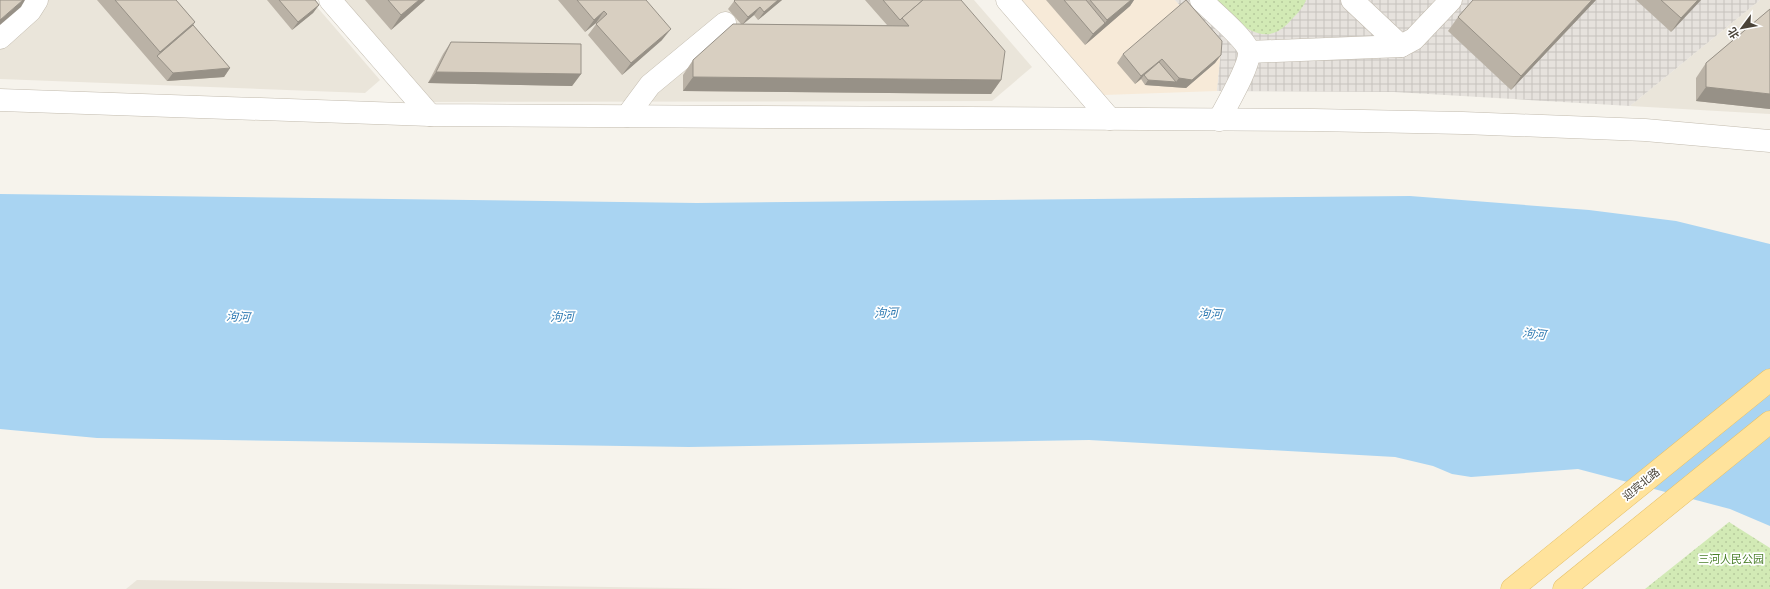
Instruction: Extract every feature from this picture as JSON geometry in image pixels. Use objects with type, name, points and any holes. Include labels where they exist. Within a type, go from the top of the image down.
[{"type":"main road","name":"迎宾北路","points":[[1512,589],[1770,380]]},
{"type":"main road","points":[[1564,589],[1770,422]]},
{"type":"street","points":[[0,38],[30,11],[37,0]]},
{"type":"street","points":[[330,0],[430,114]]},
{"type":"street","points":[[1007,0],[1110,118]]},
{"type":"street","points":[[1201,0],[1242,39],[1249,52],[1246,67],[1219,120]]},
{"type":"street","points":[[1352,0],[1400,46]]},
{"type":"street","points":[[1249,52],[1400,46],[1414,39],[1451,0]]},
{"type":"street","points":[[627,116],[650,85],[725,23]]},
{"type":"street","points":[[0,100],[430,114],[1322,120],[1645,130],[1770,141]]},
{"type":"shaded area","points":[[0,0],[311,0],[380,80],[365,93],[0,79]]},
{"type":"shaded area","points":[[341,0],[974,0],[1032,67],[992,101],[428,102]]},
{"type":"shaded area","points":[[1022,0],[1175,0],[1221,50],[1217,91],[1104,95]]},
{"type":"shaded area","points":[[1175,0],[1760,0],[1630,106],[1394,92],[1217,91],[1221,50]]},
{"type":"shaded area","points":[[1760,0],[1770,0],[1770,114],[1630,106]]},
{"type":"shaded area","points":[[137,580],[744,589],[126,589]]},
{"type":"green space","points":[[1214,0],[1306,0],[1298,13],[1281,29],[1270,34],[1260,34],[1241,24]]},
{"type":"green space","name":"三河人民公园","points":[[1729,522],[1770,548],[1770,589],[1645,589]]},
{"type":"water","name":"泃河","points":[[0,194],[697,203],[1410,196],[1589,210],[1676,221],[1770,244],[1770,526],[1730,509],[1578,469],[1471,477],[1452,474],[1433,466],[1395,457],[1089,440],[689,447],[97,438],[0,429]]},
{"type":"building","points":[[0,0],[23,0],[0,20]]},
{"type":"building","points":[[115,0],[176,0],[195,22],[160,52]]},
{"type":"building","points":[[279,0],[315,0],[319,5],[298,22]]},
{"type":"building","points":[[388,0],[419,0],[401,15]]},
{"type":"building","points":[[577,0],[646,0],[671,29],[631,63],[596,24],[607,14],[604,11],[594,20]]},
{"type":"building","points":[[778,0],[764,12],[760,7],[748,17],[734,1]]},
{"type":"building","points":[[883,0],[923,0],[900,20]]},
{"type":"building","points":[[923,0],[961,0],[1005,51],[1001,80],[693,77],[693,60],[733,24],[909,26],[902,18]]},
{"type":"building","points":[[1064,0],[1086,0],[1105,23],[1093,34]]},
{"type":"building","points":[[1090,0],[1131,0],[1107,20]]},
{"type":"building","points":[[1186,0],[1222,41],[1221,55],[1192,80],[1179,78],[1162,59],[1141,76],[1123,54]]},
{"type":"building","points":[[1473,0],[1592,0],[1521,76],[1458,17]]},
{"type":"building","points":[[1661,0],[1698,0],[1681,18]]},
{"type":"building","points":[[1770,9],[1770,94],[1706,87],[1706,63]]},
{"type":"building","points":[[193,25],[230,68],[173,73],[157,56]]},
{"type":"building","points":[[451,42],[581,44],[581,74],[436,72]]},
{"type":"building","points":[[1159,62],[1176,82],[1148,80],[1144,75]]}]
